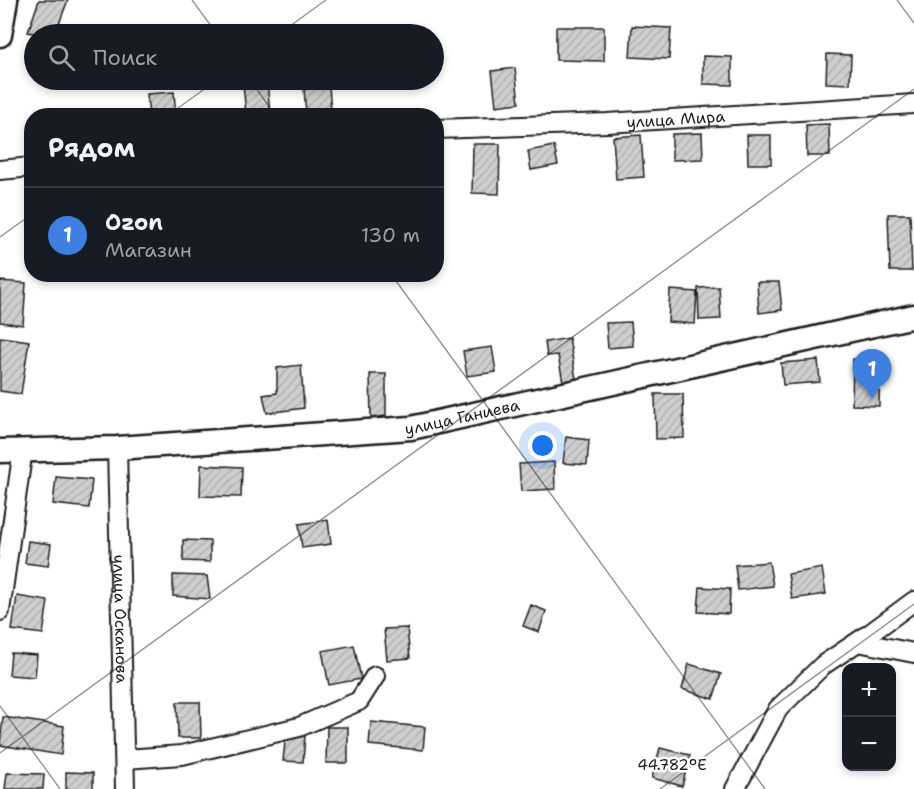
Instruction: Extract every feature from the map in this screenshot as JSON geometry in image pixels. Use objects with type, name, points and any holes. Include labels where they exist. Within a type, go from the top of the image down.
[{"type":"main road","points":[[0,35],[6,0]]},
{"type":"main road","name":"улица Ганиева","points":[[0,451],[117,448],[411,428],[914,316]]},
{"type":"street","name":"улица Мира","points":[[444,129],[607,123],[914,104]]},
{"type":"street","points":[[0,170],[24,168]]},
{"type":"street","name":"улица Осканова","points":[[117,448],[125,789]]},
{"type":"street","points":[[0,611],[23,449]]},
{"type":"street","points":[[735,789],[778,709],[823,665],[914,601]]},
{"type":"street","points":[[858,642],[914,653]]},
{"type":"street","points":[[125,759],[182,755],[299,727],[359,701],[375,676]]},
{"type":"building","points":[[39,0],[68,0],[59,24],[31,24]]},
{"type":"building","points":[[632,26],[671,28],[669,59],[630,57]]},
{"type":"building","points":[[556,27],[604,27],[604,61],[556,60]]},
{"type":"building","points":[[827,54],[851,55],[850,84],[826,83]]},
{"type":"building","points":[[703,56],[732,57],[732,85],[703,84]]},
{"type":"building","points":[[515,68],[519,103],[496,106],[492,71]]},
{"type":"building","points":[[244,90],[268,90],[270,108],[245,108]]},
{"type":"building","points":[[304,90],[329,90],[331,108],[306,108]]},
{"type":"building","points":[[174,92],[175,108],[148,108],[147,94]]},
{"type":"building","points":[[829,124],[830,156],[807,156],[806,125]]},
{"type":"building","points":[[702,133],[703,159],[672,160],[672,134]]},
{"type":"building","points":[[641,135],[644,177],[616,179],[613,137]]},
{"type":"building","points":[[747,135],[771,135],[771,164],[748,164]]},
{"type":"building","points":[[473,144],[500,144],[499,194],[472,193]]},
{"type":"building","points":[[554,146],[558,165],[531,170],[528,151]]},
{"type":"building","points":[[888,214],[910,214],[912,271],[890,271]]},
{"type":"building","points":[[0,281],[26,283],[23,325],[0,322]]},
{"type":"building","points":[[757,282],[779,282],[782,310],[759,313]]},
{"type":"building","points":[[719,287],[721,319],[699,320],[698,288]]},
{"type":"building","points":[[670,290],[697,292],[695,324],[668,322]]},
{"type":"building","points":[[631,322],[633,346],[608,348],[606,323]]},
{"type":"building","points":[[0,337],[29,341],[21,394],[0,391]]},
{"type":"building","points":[[569,338],[576,379],[563,382],[558,355],[547,356],[545,342]]},
{"type":"building","points":[[492,347],[496,372],[467,376],[463,351]]},
{"type":"building","points":[[853,359],[880,360],[879,406],[852,405]]},
{"type":"building","points":[[818,360],[820,382],[783,385],[781,363]]},
{"type":"building","points":[[301,365],[304,408],[267,413],[263,395],[277,393],[277,368]]},
{"type":"building","points":[[370,374],[386,374],[386,416],[371,418]]},
{"type":"building","points":[[655,394],[683,394],[684,438],[656,439]]},
{"type":"building","points":[[566,437],[589,440],[587,465],[563,463]]},
{"type":"building","points":[[554,462],[555,489],[521,491],[519,464]]},
{"type":"building","points":[[201,465],[242,467],[241,497],[200,496]]},
{"type":"building","points":[[56,477],[92,480],[89,508],[53,504]]},
{"type":"building","points":[[328,520],[331,544],[302,548],[299,524]]},
{"type":"building","points":[[183,540],[210,541],[210,562],[183,561]]},
{"type":"building","points":[[28,541],[51,544],[48,566],[25,563]]},
{"type":"building","points":[[769,562],[773,586],[738,590],[735,565]]},
{"type":"building","points":[[822,568],[826,594],[792,599],[788,574]]},
{"type":"building","points":[[173,575],[207,576],[210,599],[173,596]]},
{"type":"building","points":[[700,587],[730,589],[729,614],[698,612]]},
{"type":"building","points":[[17,596],[48,601],[43,634],[12,630]]},
{"type":"building","points":[[531,605],[546,611],[539,632],[523,626]]},
{"type":"building","points":[[407,628],[410,658],[387,660],[384,629]]},
{"type":"building","points":[[354,645],[361,679],[329,685],[322,651]]},
{"type":"building","points":[[11,653],[37,655],[35,677],[9,675]]},
{"type":"building","points":[[689,664],[721,674],[713,699],[682,689]]},
{"type":"building","points":[[177,702],[200,702],[201,738],[178,738]]},
{"type":"building","points":[[3,717],[64,726],[61,755],[0,745]]},
{"type":"building","points":[[371,722],[425,727],[423,750],[369,745]]},
{"type":"building","points":[[327,727],[348,727],[348,763],[326,763]]},
{"type":"building","points":[[286,733],[305,735],[303,762],[283,761]]},
{"type":"building","points":[[660,748],[690,755],[682,786],[652,778]]},
{"type":"building","points":[[66,772],[93,773],[93,789],[66,789]]},
{"type":"building","points":[[7,773],[44,774],[43,789],[5,789]]},
{"type":"place","name":"Ozon","points":[[872,399]]}]
